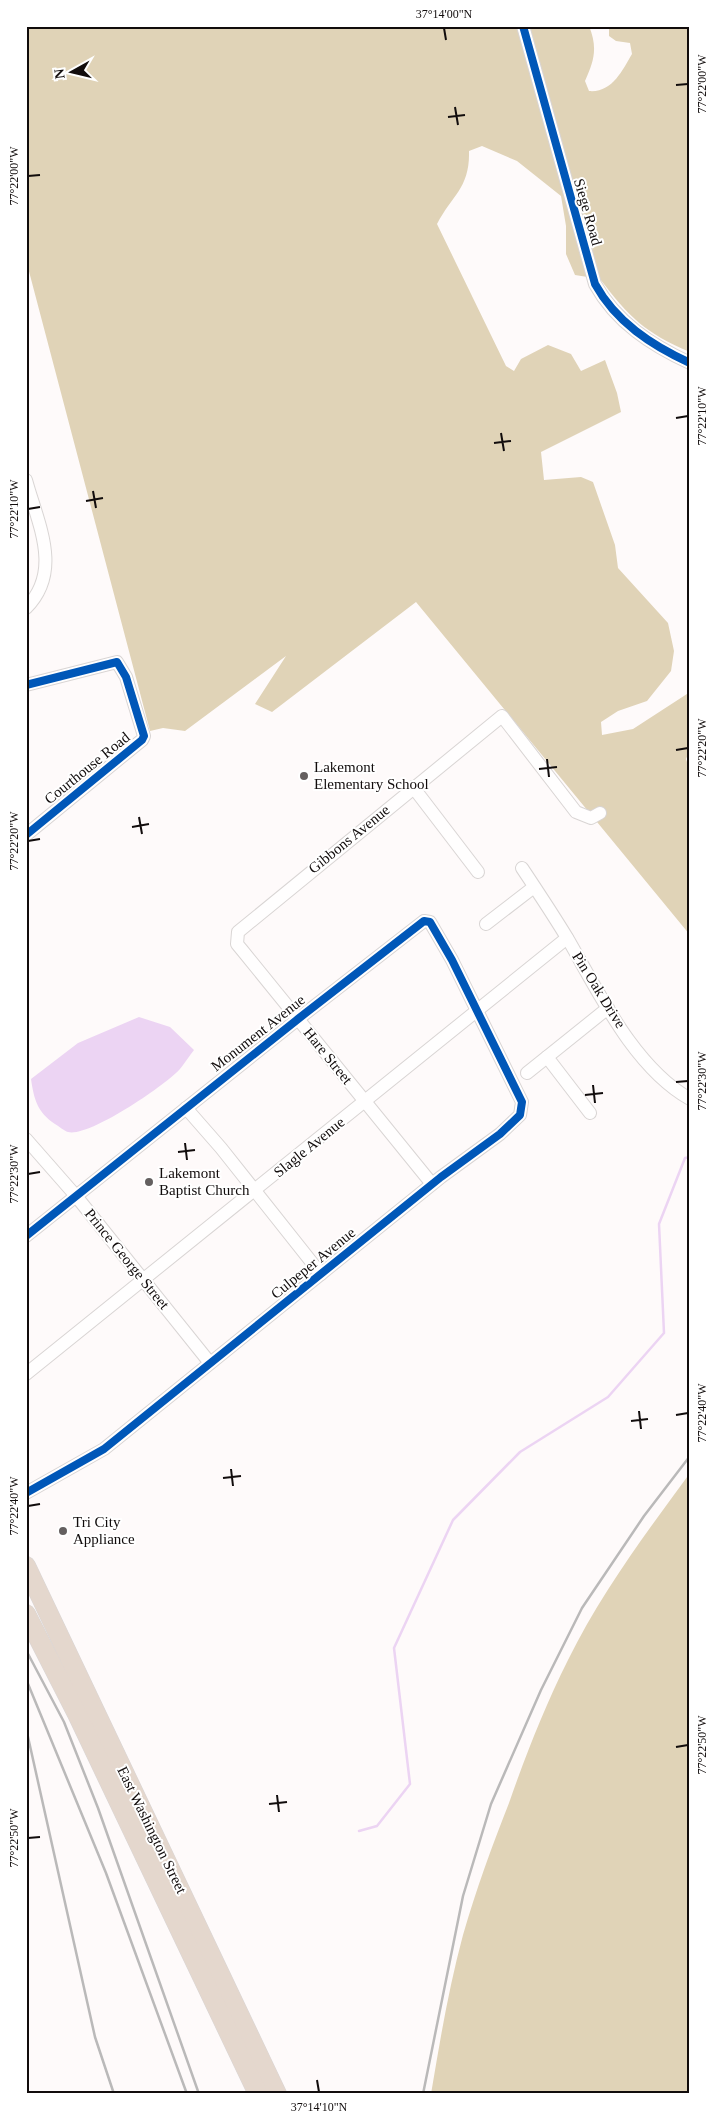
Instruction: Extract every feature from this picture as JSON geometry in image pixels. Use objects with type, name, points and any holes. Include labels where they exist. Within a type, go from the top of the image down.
[{"type":"highway","name":"East Washington Street","points":[[26,1566],[278,2094]]},
{"type":"highway","name":"East Washington Street","points":[[26,1614],[77,1714],[258,2094]]},
{"type":"street","name":"Siege Road","points":[[523,26],[595,284],[613,310],[631,328],[661,350],[690,363]]},
{"type":"street","points":[[26,480],[46,560],[44,583],[26,608]]},
{"type":"street","name":"Courthouse Road","points":[[26,685],[117,662],[126,677],[144,736],[142,740],[26,835]]},
{"type":"street","name":"Gibbons Avenue","points":[[290,887],[502,716],[576,812],[585,817],[600,814]]},
{"type":"street","points":[[413,787],[478,872]]},
{"type":"street","name":"Pin Oak Drive","points":[[522,868],[567,938],[608,1008],[654,1073],[666,1084],[690,1099]]},
{"type":"street","name":"Hare Street","points":[[290,887],[240,929],[236,937],[242,950],[432,1184]]},
{"type":"street","points":[[486,924],[534,887]]},
{"type":"street","name":"Monument Avenue","points":[[26,1236],[406,934],[427,921],[437,933],[478,1011]]},
{"type":"street","name":"Slagle Avenue","points":[[26,1374],[567,938]]},
{"type":"street","points":[[527,1074],[608,1008]]},
{"type":"street","name":"Culpeper Avenue","points":[[26,1493],[99,1453],[432,1184],[500,1134],[516,1119],[522,1109],[518,1090],[478,1011]]},
{"type":"street","points":[[547,1057],[590,1113]]},
{"type":"street","points":[[186,1108],[221,1148],[321,1274]]},
{"type":"street","name":"Prince George Street","points":[[26,1139],[76,1196],[210,1363]]},
{"type":"shaded area","points":[[26,26],[589,26],[592,34],[594,54],[585,81],[589,91],[597,91],[610,85],[615,80],[632,54],[630,43],[616,41],[609,36],[609,26],[690,26],[690,352],[661,338],[639,323],[620,304],[600,279],[575,275],[566,254],[566,226],[561,196],[517,161],[482,146],[469,151],[467,174],[437,224],[506,366],[514,371],[521,359],[548,345],[571,354],[581,371],[605,360],[617,393],[621,412],[541,452],[544,480],[581,477],[593,482],[615,545],[618,568],[668,623],[674,651],[671,671],[647,701],[618,711],[601,722],[602,735],[633,729],[690,692],[690,750],[686,759],[690,771],[690,935],[416,602],[272,712],[255,704],[286,656],[185,731],[163,728],[150,731],[26,260]]},
{"type":"shaded area","points":[[139,1017],[170,1027],[194,1050],[180,1069],[144,1098],[109,1119],[78,1132],[63,1130],[44,1115],[33,1093],[31,1079],[78,1043]]},
{"type":"shaded area","points":[[690,1473],[690,2094],[431,2094],[449,1994],[463,1935],[484,1868],[536,1730],[568,1660],[595,1611],[625,1564]]},
{"type":"waterway","points":[[359,1831],[377,1826],[410,1784],[394,1648],[453,1520],[520,1452],[608,1397],[664,1333],[659,1224],[685,1158],[690,1157]]},
{"type":"railway","points":[[423,2094],[463,1896],[491,1804],[541,1690],[582,1608],[644,1516],[690,1456]]},
{"type":"railway","points":[[26,1650],[64,1722],[98,1808],[199,2094]]},
{"type":"railway","points":[[26,1679],[106,1873],[187,2094]]},
{"type":"railway","points":[[26,1728],[95,2037],[114,2094]]},
{"type":"cycle path","points":[[523,26],[595,284],[613,310],[636,331],[648,340],[690,363]]},
{"type":"cycle path","points":[[26,685],[117,662],[126,677],[144,736],[142,740],[26,835]]},
{"type":"cycle path","points":[[26,1236],[424,921],[430,922],[452,960],[522,1102],[520,1115],[500,1134],[441,1177],[104,1449],[26,1493]]},
{"type":"place","name":"Lakemont Elementary School","points":[[304,776]]},
{"type":"place","name":"Lakemont Baptist Church","points":[[149,1182]]},
{"type":"place","name":"Tri City Appliance","points":[[63,1531]]}]
